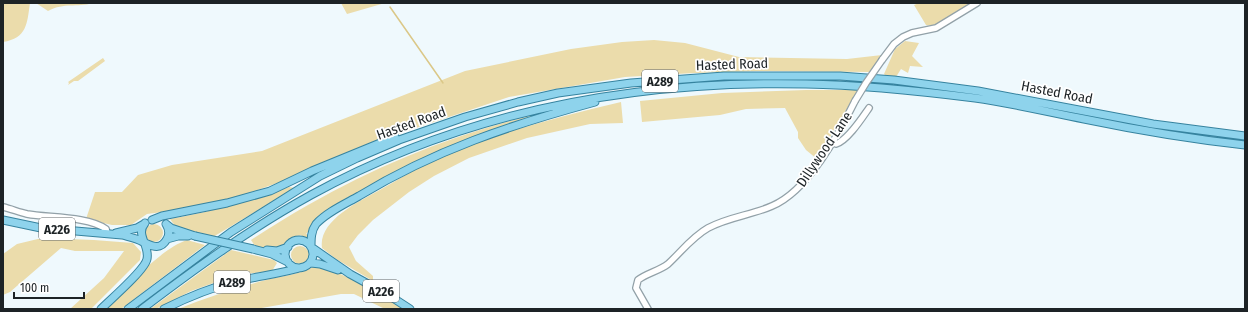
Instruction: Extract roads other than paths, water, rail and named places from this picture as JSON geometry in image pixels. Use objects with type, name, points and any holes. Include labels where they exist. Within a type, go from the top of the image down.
[{"type":"main road","name":"Hasted Road","points":[[128,309],[226,235],[320,176],[399,140],[450,122],[495,108],[558,93],[631,83],[724,76],[840,76],[894,80],[978,91],[1153,124],[1245,136]]},
{"type":"main road","name":"Hasted Road","points":[[142,309],[197,268],[269,220],[319,190],[382,160],[442,137],[526,111],[628,93],[678,88],[766,84],[826,85],[894,89],[978,99],[1158,133],[1245,145]]},
{"type":"main road","name":"A289","points":[[148,221],[162,216],[227,203],[270,191],[373,145],[446,119],[513,99],[558,93]]},
{"type":"main road","name":"A289","points":[[311,247],[311,234],[314,227],[319,222],[339,208],[410,167],[448,150],[507,127],[552,113],[628,93]]},
{"type":"main road","name":"A226","points":[[3,220],[41,228],[132,237],[144,242]]},
{"type":"main road","points":[[100,309],[144,266],[147,256],[141,230],[148,221],[160,220],[195,236],[272,254],[288,262],[294,267],[303,267],[311,263],[313,256],[311,247],[306,242],[300,241],[294,242],[288,247],[276,251],[253,249]]},
{"type":"main road","name":"A226","points":[[110,234],[137,228],[148,221]]},
{"type":"main road","points":[[144,242],[149,246],[158,246],[163,244],[169,234],[169,229],[166,224]]},
{"type":"main road","points":[[167,239],[180,236],[195,236]]},
{"type":"main road","points":[[288,247],[285,255],[288,262]]},
{"type":"main road","name":"A226","points":[[311,247],[350,274],[410,309]]},
{"type":"main road","name":"A226","points":[[311,263],[350,274]]},
{"type":"main road","name":"A289","points":[[164,309],[192,296],[226,284],[303,267]]},
{"type":"street","name":"Dillywood Lane","points":[[648,309],[636,289],[638,280],[657,271],[668,263],[686,245],[709,227],[771,207],[796,191],[833,142],[866,83],[894,44],[903,37],[912,33],[936,28],[977,3]]},
{"type":"street","points":[[833,142],[836,144],[840,142],[853,130],[869,108]]},
{"type":"street","points":[[3,207],[26,214],[57,217],[96,224],[106,229],[110,234]]},
{"type":"waterway","points":[[390,7],[443,83]]}]
